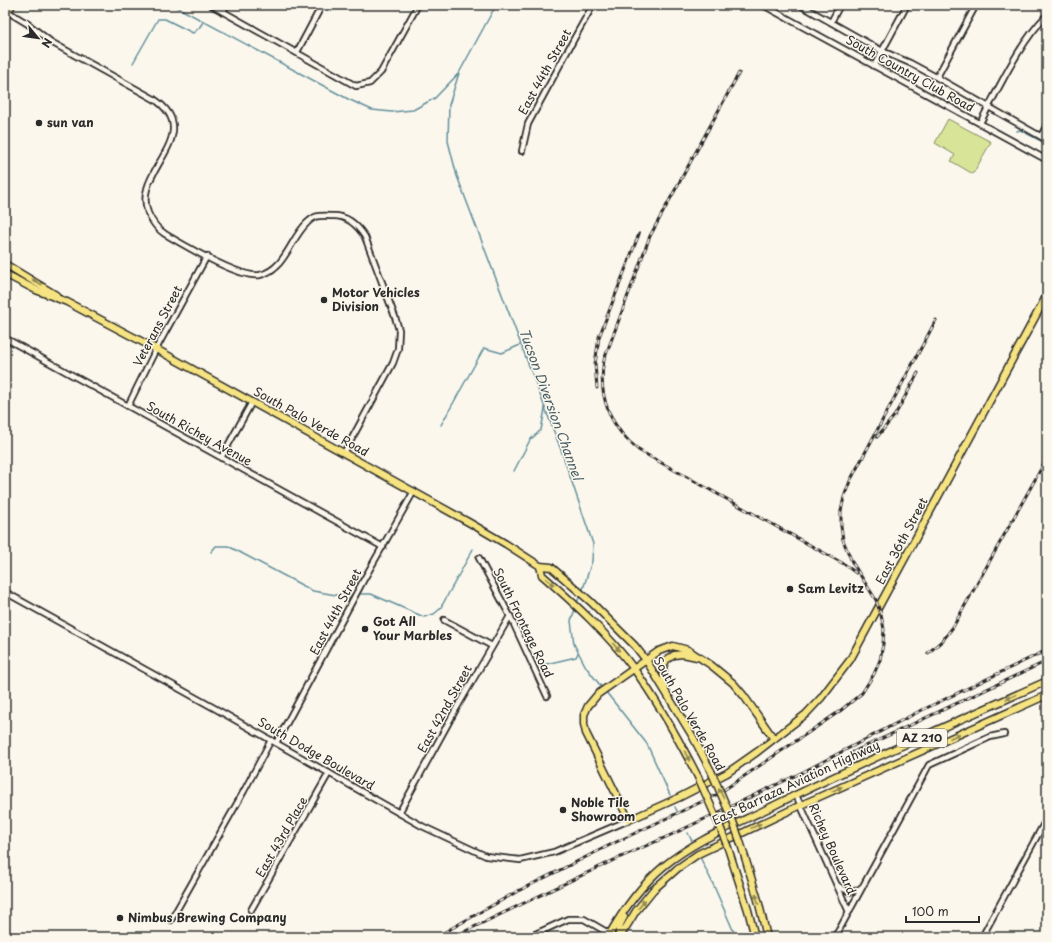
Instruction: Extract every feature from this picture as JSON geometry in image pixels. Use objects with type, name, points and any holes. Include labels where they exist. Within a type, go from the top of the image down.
[{"type":"main road","points":[[6,13],[12,5]]},
{"type":"main road","name":"South Palo Verde Road","points":[[5,264],[41,284],[67,302],[414,491],[506,544],[540,566],[551,567],[571,583],[635,646],[646,660],[693,737],[711,771],[732,819],[758,900],[767,937]]},
{"type":"main road","name":"South Palo Verde Road","points":[[5,274],[36,290],[67,302]]},
{"type":"main road","name":"East 36th Street","points":[[629,820],[678,798],[727,773],[806,714],[821,698],[850,660],[1047,295]]},
{"type":"main road","name":"South Palo Verde Road","points":[[540,566],[542,575],[590,618],[634,669],[676,735],[698,777],[719,824],[748,910],[755,937]]},
{"type":"main road","points":[[629,820],[586,733],[584,715],[588,706],[598,694],[659,651],[673,646],[688,650],[723,675],[738,690],[774,739]]},
{"type":"main road","points":[[665,691],[663,667],[666,660],[674,655],[683,654],[699,658]]},
{"type":"main road","name":"East Barraza Aviation Highway","points":[[609,936],[639,890],[675,857],[703,839],[1047,681]]},
{"type":"main road","name":"East Barraza Aviation Highway","points":[[620,937],[636,911],[653,890],[689,860],[708,849],[801,805],[1047,694]]},
{"type":"main road","points":[[620,937],[618,932],[620,923],[635,900],[650,881],[675,857]]},
{"type":"street","points":[[211,5],[356,86],[370,83],[381,72],[418,5]]},
{"type":"street","points":[[223,12],[226,5]]},
{"type":"street","points":[[297,52],[322,5]]},
{"type":"street","name":"East 44th Street","points":[[522,151],[528,124],[594,5]]},
{"type":"street","name":"South Country Club Road","points":[[763,5],[1047,160]]},
{"type":"street","points":[[831,22],[840,5]]},
{"type":"street","points":[[874,66],[908,5]]},
{"type":"street","points":[[937,77],[976,5]]},
{"type":"street","name":"South Country Club Road","points":[[802,6],[882,51],[937,77],[1047,140]]},
{"type":"street","points":[[6,13],[28,24],[52,42],[150,96],[164,107],[171,121],[172,136],[168,149],[146,189],[147,211],[152,221],[161,231],[228,268],[247,275],[260,275],[273,269],[285,256],[301,228],[314,217],[337,216],[358,226],[365,237],[399,330],[398,349],[387,376],[344,453]]},
{"type":"street","points":[[980,123],[1022,46],[1033,30],[1047,15]]},
{"type":"street","points":[[1041,136],[1047,125]]},
{"type":"street","name":"Veterans Street","points":[[128,406],[206,256]]},
{"type":"street","name":"South Richey Avenue","points":[[5,338],[383,547]]},
{"type":"street","points":[[221,458],[252,402]]},
{"type":"street","name":"East 44th Street","points":[[276,743],[414,491]]},
{"type":"street","name":"South Frontage Road","points":[[479,558],[510,616],[547,696]]},
{"type":"street","name":"South Dodge Boulevard","points":[[5,592],[399,813],[442,836],[486,856],[520,860],[554,852],[629,820]]},
{"type":"street","name":"East 42nd Street","points":[[399,813],[510,616]]},
{"type":"street","points":[[444,620],[492,646]]},
{"type":"street","points":[[834,937],[929,765],[990,737],[1004,734]]},
{"type":"street","points":[[171,920],[271,740]]},
{"type":"street","name":"East 43rd Place","points":[[251,910],[329,773]]},
{"type":"street","name":"Richey Boulevard","points":[[796,795],[849,912]]},
{"type":"street","points":[[982,937],[1047,818]]},
{"type":"street","points":[[836,884],[850,892],[857,891],[863,886]]},
{"type":"street","points":[[529,937],[568,919],[584,919],[609,936]]},
{"type":"green space","points":[[948,119],[991,142],[973,174],[951,161],[955,155],[935,143]]},
{"type":"waterway","points":[[173,5],[348,99],[372,110],[392,112],[413,110],[435,98],[458,74]]},
{"type":"waterway","name":"Tucson Diversion Channel","points":[[496,5],[459,73],[449,105],[448,141],[457,176],[561,450],[593,544],[592,561],[582,592]]},
{"type":"waterway","points":[[133,63],[158,19],[165,19],[193,33],[203,22]]},
{"type":"waterway","points":[[1017,131],[1020,130],[1047,144]]},
{"type":"waterway","points":[[441,425],[484,348],[502,353],[520,345]]},
{"type":"waterway","points":[[514,471],[530,440],[541,430],[545,409]]},
{"type":"waterway","points":[[211,552],[216,546],[228,546],[313,591],[336,595],[351,595]]},
{"type":"waterway","points":[[361,594],[371,594],[424,617],[434,614],[440,609],[473,549]]},
{"type":"waterway","name":"Tucson Diversion Channel","points":[[577,603],[580,595]]},
{"type":"waterway","name":"Tucson Diversion Channel","points":[[575,609],[571,621],[574,644],[586,667],[603,689]]},
{"type":"waterway","points":[[542,665],[576,657],[578,653]]},
{"type":"waterway","name":"Tucson Diversion Channel","points":[[606,692],[647,744],[670,795]]},
{"type":"waterway","points":[[675,807],[677,811]]},
{"type":"waterway","name":"Tucson Diversion Channel","points":[[688,833],[694,845]]},
{"type":"waterway","name":"Tucson Diversion Channel","points":[[699,855],[736,937]]},
{"type":"railway","points":[[739,73],[650,236],[604,360],[602,374],[605,399],[608,411],[621,433],[640,451],[844,564],[856,573]]},
{"type":"railway","points":[[597,388],[595,364],[599,337],[639,234]]},
{"type":"railway","points":[[436,937],[518,891],[612,844],[718,794],[840,711],[862,693],[874,674],[880,660],[884,629],[876,600],[852,562],[843,540],[841,511],[850,481],[936,320]]},
{"type":"railway","points":[[877,437],[895,415],[918,373]]},
{"type":"railway","points":[[928,653],[943,640],[953,627],[1047,458]]},
{"type":"railway","points":[[453,937],[803,772],[916,713],[1047,650]]},
{"type":"railway","points":[[853,752],[1047,661]]},
{"type":"place","name":"sun van","points":[[39,123]]},
{"type":"place","name":"Motor Vehicles Division","points":[[324,300]]},
{"type":"place","name":"Sam Levitz","points":[[790,589]]},
{"type":"place","name":"Got All Your Marbles","points":[[365,629]]},
{"type":"place","name":"Noble Tile Showroom","points":[[563,810]]},
{"type":"place","name":"Nimbus Brewing Company","points":[[120,918]]}]
